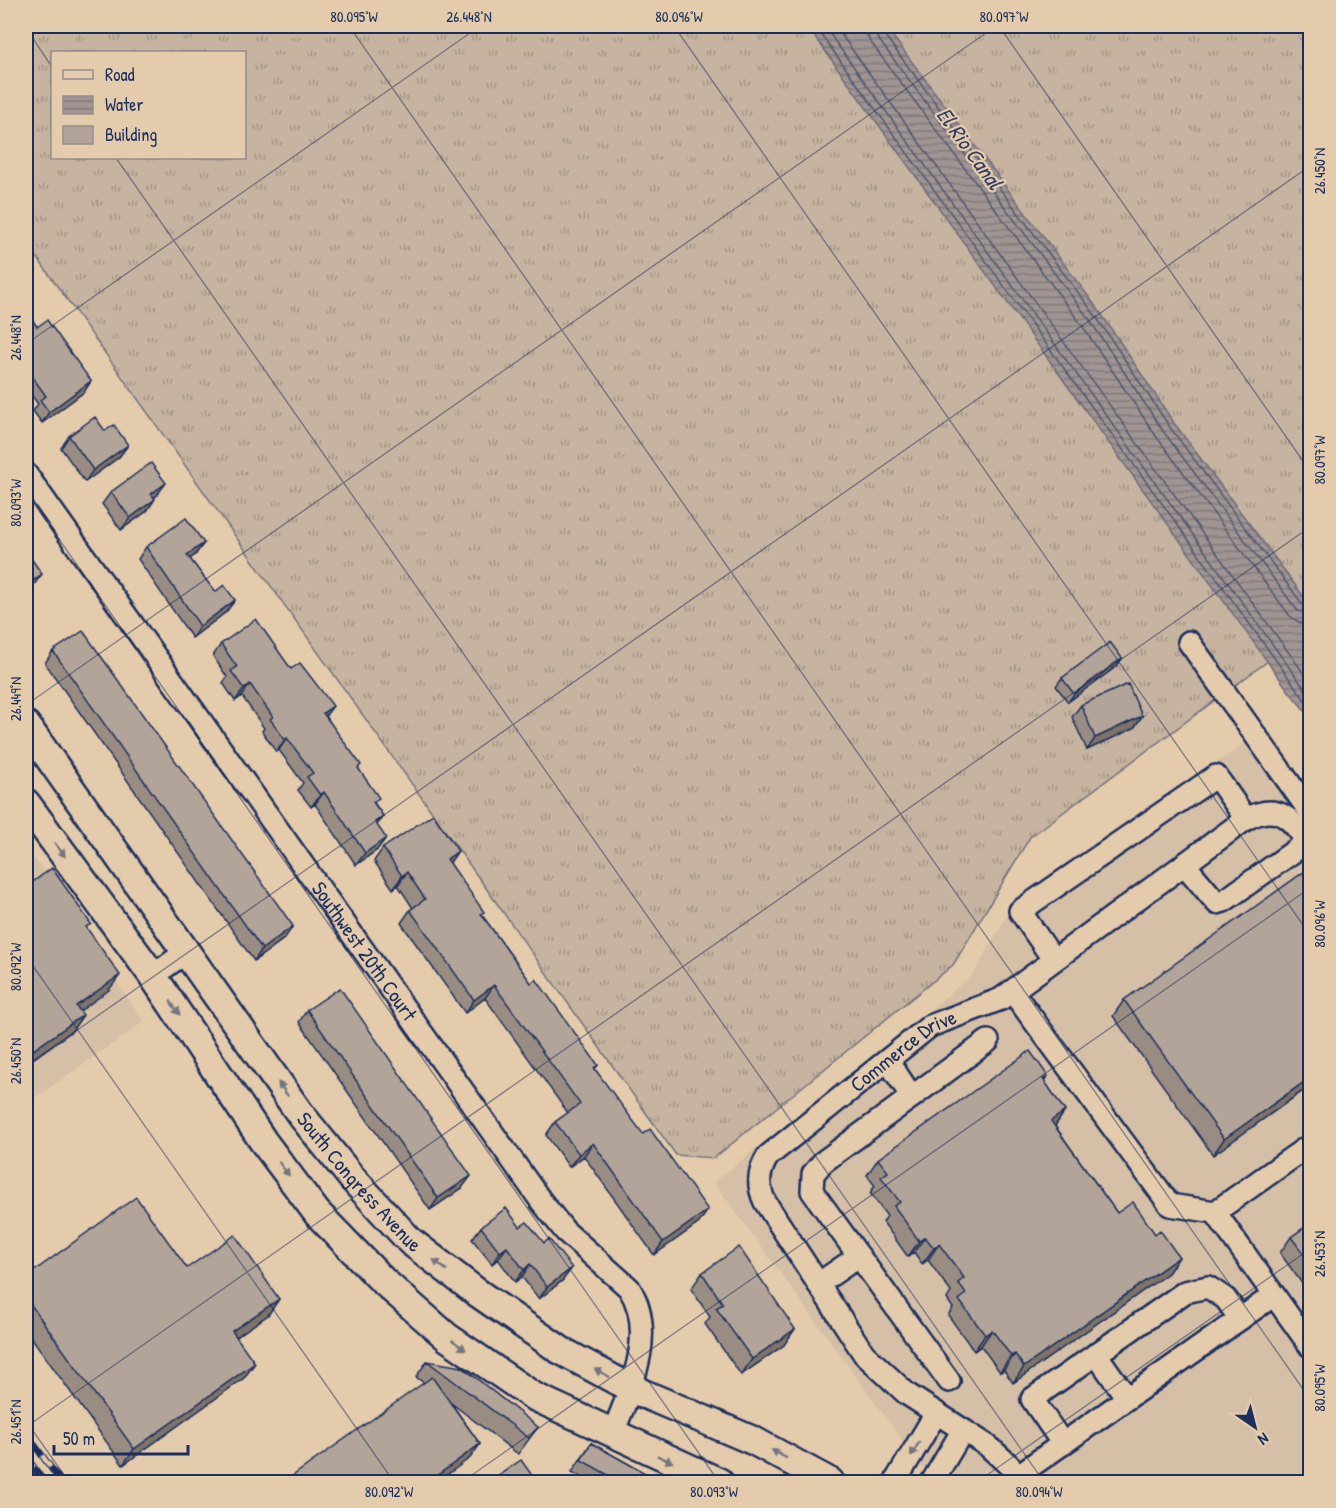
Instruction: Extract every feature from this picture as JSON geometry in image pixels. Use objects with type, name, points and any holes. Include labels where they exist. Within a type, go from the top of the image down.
[{"type":"main road","name":"South Congress Avenue","points":[[26,725],[301,1115],[352,1178],[410,1241],[475,1291],[560,1350],[630,1388],[754,1441],[830,1482]]},
{"type":"main road","points":[[26,803],[153,976],[290,1177],[317,1213],[382,1280],[447,1336],[533,1396],[612,1435],[719,1482]]},
{"type":"street","name":"Southwest 20th Court","points":[[26,474],[541,1201],[565,1231],[629,1288],[641,1313],[643,1327],[630,1388],[612,1435]]},
{"type":"street","points":[[1189,642],[1311,812]]},
{"type":"street","points":[[1053,959],[1020,911],[1216,776],[1246,819]]},
{"type":"street","name":"Commerce Drive","points":[[1019,1479],[999,1455],[963,1430],[935,1415],[907,1394],[864,1354],[765,1202],[758,1179],[761,1167],[768,1156],[930,1026],[989,1005],[1012,991],[1246,819],[1257,813],[1281,814],[1292,820],[1309,844]]},
{"type":"street","points":[[1184,864],[1217,903],[1224,901],[1309,844]]},
{"type":"street","points":[[153,976],[187,951]]},
{"type":"street","points":[[1012,991],[1170,1205],[1215,1212],[1311,1145]]},
{"type":"street","points":[[949,1381],[812,1191],[813,1174],[823,1162],[988,1041]]},
{"type":"street","points":[[888,1061],[912,1097]]},
{"type":"street","points":[[1215,1212],[1311,1346]]},
{"type":"street","points":[[818,1284],[859,1256]]},
{"type":"street","points":[[1063,1444],[1032,1399],[1185,1292],[1208,1287],[1226,1299],[1240,1319]]},
{"type":"street","points":[[1019,1479],[1063,1444],[1274,1295]]},
{"type":"street","points":[[1096,1354],[1127,1398]]},
{"type":"street","points":[[895,1482],[935,1415]]},
{"type":"street","points":[[932,1482],[963,1430]]},
{"type":"shaded area","points":[[1247,742],[1310,828],[1310,1482],[933,1482],[714,1182],[973,975],[1015,902]]},
{"type":"shaded area","points":[[26,846],[144,1022],[26,1104]]},
{"type":"green space","points":[[26,26],[1310,26],[1310,630],[1030,837],[953,965],[714,1158],[676,1155],[26,242]]},
{"type":"water","name":"El Rio Canal","points":[[807,26],[885,26],[1100,312],[1174,423],[1310,605],[1310,717],[1288,690]]},
{"type":"building","points":[[28,313],[37,327],[47,320],[91,381],[49,412],[40,400],[46,396],[26,368],[26,315]]},
{"type":"building","points":[[95,417],[105,431],[114,425],[128,445],[93,470],[69,436]]},
{"type":"building","points":[[151,463],[166,483],[151,494],[155,499],[130,518],[111,492]]},
{"type":"building","points":[[186,518],[204,543],[187,555],[215,592],[224,585],[235,600],[200,626],[146,547]]},
{"type":"building","points":[[26,551],[42,574],[26,586]]},
{"type":"building","points":[[256,619],[291,669],[300,663],[333,706],[323,713],[361,765],[358,768],[379,798],[373,802],[383,816],[375,822],[386,838],[365,853],[324,792],[320,795],[307,777],[313,773],[270,719],[273,717],[250,684],[244,689],[231,671],[237,667],[221,644]]},
{"type":"building","points":[[83,631],[293,926],[262,949],[53,651]]},
{"type":"building","points":[[1110,642],[1122,658],[1074,694],[1062,678]]},
{"type":"building","points":[[1128,684],[1142,716],[1095,738],[1081,705]]},
{"type":"building","points":[[433,814],[458,851],[447,859],[484,912],[481,914],[531,983],[536,979],[598,1065],[594,1068],[643,1134],[650,1129],[708,1210],[663,1242],[593,1143],[579,1154],[555,1122],[580,1104],[494,985],[474,1000],[410,910],[425,899],[407,872],[402,876],[383,848]]},
{"type":"building","points":[[52,868],[91,924],[86,927],[120,975],[76,1006],[83,1015],[26,1055],[26,887]]},
{"type":"building","points":[[1308,869],[1311,872],[1311,1077],[1224,1139],[1124,1000]]},
{"type":"building","points":[[340,988],[471,1176],[438,1198],[307,1010]]},
{"type":"building","points":[[1030,1051],[1048,1076],[1043,1079],[1065,1111],[1051,1121],[1117,1213],[1133,1202],[1155,1234],[1160,1230],[1179,1257],[1024,1367],[1015,1354],[1011,1356],[992,1330],[985,1335],[959,1300],[966,1294],[958,1283],[964,1278],[939,1244],[934,1248],[925,1237],[919,1241],[894,1206],[900,1202],[881,1177],[888,1172],[878,1159]]},
{"type":"building","points":[[136,1197],[187,1268],[235,1235],[279,1299],[232,1331],[255,1363],[134,1449],[26,1298],[26,1277]]},
{"type":"building","points":[[506,1208],[520,1227],[527,1222],[544,1243],[549,1239],[572,1268],[547,1287],[530,1264],[524,1270],[507,1247],[500,1252],[481,1227]]},
{"type":"building","points":[[1311,1223],[1311,1264],[1291,1237]]},
{"type":"building","points":[[739,1247],[795,1329],[752,1359],[716,1308],[723,1304],[702,1273]]},
{"type":"building","points":[[427,1361],[462,1367],[538,1427],[529,1438]]},
{"type":"building","points":[[432,1377],[480,1444],[428,1482],[284,1482]]},
{"type":"building","points":[[591,1443],[661,1482],[621,1482],[581,1460]]},
{"type":"building","points":[[521,1460],[536,1481],[489,1482]]},
{"type":"railway","points":[[26,1433],[61,1482]]},
{"type":"railway","points":[[26,1456],[44,1482]]}]
